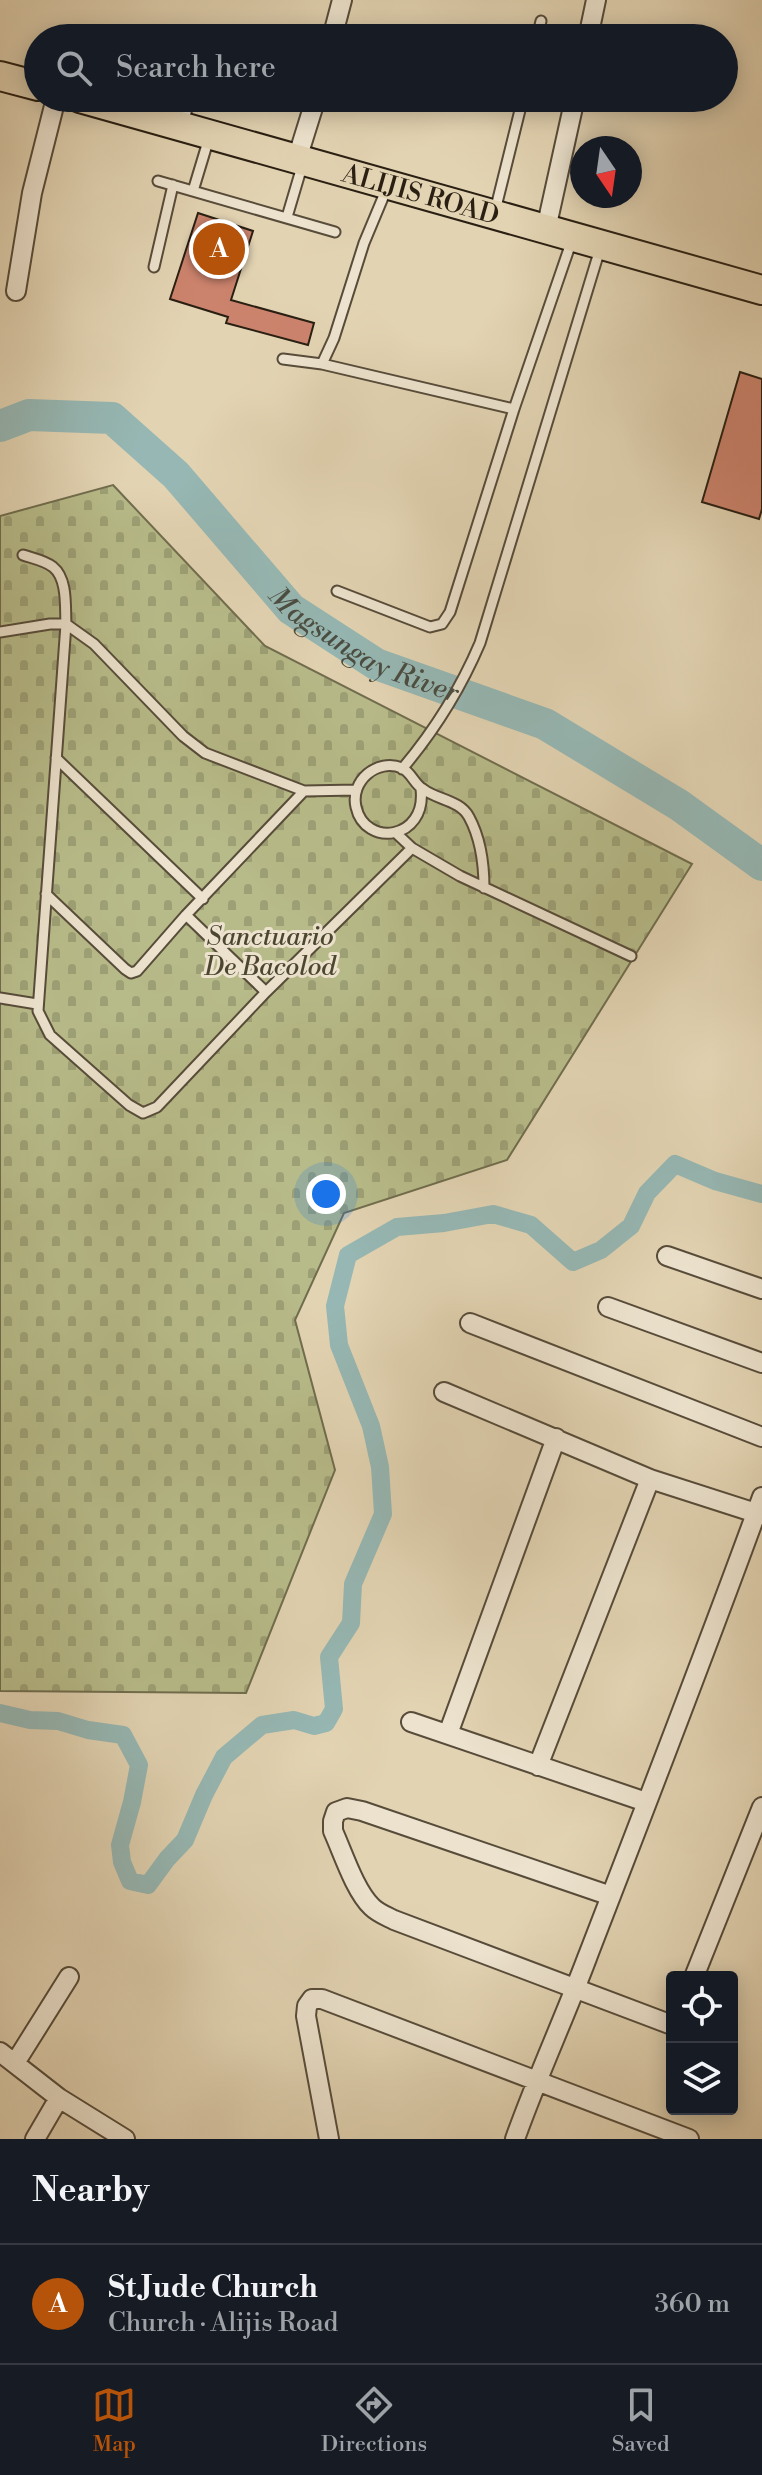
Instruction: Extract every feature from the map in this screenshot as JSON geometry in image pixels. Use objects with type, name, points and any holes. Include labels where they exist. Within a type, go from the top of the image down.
[{"type":"main road","points":[[0,76],[24,82]]},
{"type":"main road","name":"ALIJIS ROAD","points":[[141,112],[182,127],[762,290]]},
{"type":"street","points":[[336,24],[342,0]]},
{"type":"street","points":[[591,24],[596,0]]},
{"type":"street","points":[[16,291],[32,193],[52,112]]},
{"type":"street","points":[[300,160],[312,112]]},
{"type":"street","points":[[560,233],[573,112]]},
{"type":"street","points":[[667,1256],[762,1289]]},
{"type":"street","points":[[608,1307],[762,1363]]},
{"type":"street","points":[[470,1323],[762,1437]]},
{"type":"street","points":[[444,1392],[650,1479],[760,1508],[515,2139]]},
{"type":"street","points":[[448,1734],[556,1438]]},
{"type":"street","points":[[538,1766],[650,1479]]},
{"type":"street","points":[[411,1722],[646,1802]]},
{"type":"street","points":[[696,1971],[762,1807]]},
{"type":"street","points":[[611,1896],[362,1811],[347,1808],[336,1812],[333,1821],[333,1831],[360,1890],[369,1905],[380,1913],[666,2023]]},
{"type":"street","points":[[69,1977],[7,2058],[59,2098],[125,2139]]},
{"type":"street","points":[[329,2139],[306,2016],[312,1999],[322,1999],[680,2138]]},
{"type":"street","points":[[35,2139],[59,2098]]},
{"type":"lane","points":[[182,127],[186,112]]},
{"type":"lane","points":[[494,215],[520,112]]},
{"type":"lane","points":[[193,191],[210,135]]},
{"type":"lane","points":[[287,217],[300,160]]},
{"type":"lane","points":[[158,181],[335,232]]},
{"type":"lane","points":[[154,267],[173,185]]},
{"type":"lane","points":[[322,364],[348,301],[359,258],[388,185]]},
{"type":"lane","points":[[337,591],[430,627],[442,624],[450,612],[514,409],[560,233]]},
{"type":"lane","points":[[402,769],[430,736],[470,667],[480,643],[602,246]]},
{"type":"lane","points":[[283,359],[322,364],[514,409]]},
{"type":"lane","points":[[23,555],[52,566],[56,571],[64,593],[66,624],[37,1004],[41,1020],[50,1035],[129,1105],[143,1113],[157,1107],[266,992],[412,848]]},
{"type":"lane","points":[[0,632],[66,624],[94,644],[183,736],[205,753],[304,791],[356,790]]},
{"type":"lane","points":[[56,758],[203,899]]},
{"type":"lane","points":[[388,766],[402,769],[413,777],[421,789],[422,803],[418,816],[409,826],[396,833],[382,833],[369,827],[359,817],[355,804],[356,790],[363,778],[374,769],[388,766]]},
{"type":"lane","points":[[421,789],[462,808],[469,816],[483,857],[484,888]]},
{"type":"lane","points":[[46,894],[131,973],[137,971],[304,791]]},
{"type":"lane","points":[[396,833],[412,848],[484,888],[631,956]]},
{"type":"lane","points":[[186,915],[266,992]]},
{"type":"lane","points":[[0,998],[37,1004]]},
{"type":"green space","name":"Sanctuario De Bacolod","points":[[113,485],[265,646],[692,864],[507,1160],[344,1213],[295,1320],[335,1470],[246,1693],[0,1691],[0,516]]},
{"type":"building","points":[[198,213],[253,231],[231,300],[314,323],[308,345],[226,323],[228,317],[170,299]]},
{"type":"building","points":[[740,372],[762,379],[762,509],[759,519],[702,502]]},
{"type":"waterway","name":"Magsungay River","points":[[0,426],[29,415],[112,418],[176,475],[291,609],[376,664],[545,724],[679,805],[762,865]]},
{"type":"waterway","points":[[0,1713],[123,1735],[139,1765],[120,1845],[122,1862],[130,1881],[148,1885],[185,1840],[224,1757],[262,1725],[294,1720],[314,1726],[326,1723],[334,1709],[329,1657],[351,1623],[353,1584],[383,1514],[380,1467],[371,1426],[339,1345],[335,1306],[348,1255],[397,1227],[493,1214],[531,1225],[573,1262],[601,1250],[631,1226],[647,1193],[675,1164],[715,1181],[762,1194]]},
{"type":"place","name":"St Jude Church","points":[[219,249]]}]
